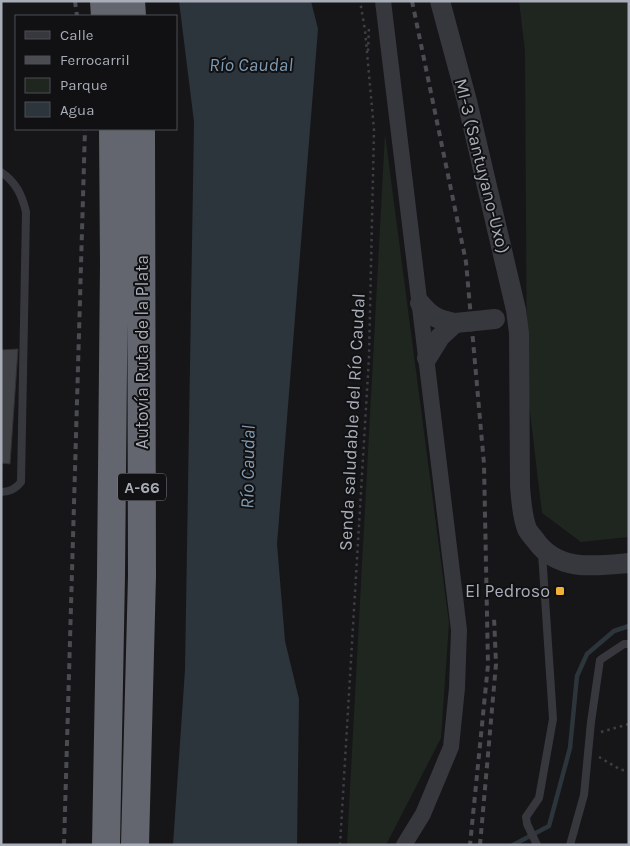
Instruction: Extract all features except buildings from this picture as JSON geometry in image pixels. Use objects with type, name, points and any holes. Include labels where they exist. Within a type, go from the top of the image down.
[{"type":"highway","points":[[104,1],[105,15]]},
{"type":"highway","points":[[131,1],[132,15]]},
{"type":"highway","name":"Autovía Ruta de la Plata","points":[[106,845],[112,506],[113,130]]},
{"type":"highway","name":"Autovía Ruta de la Plata","points":[[135,845],[142,576],[141,130]]},
{"type":"street","points":[[382,1],[459,630],[457,688],[451,747],[423,814],[404,845]]},
{"type":"street","name":"MI-3 (Santuyano-Uxo)","points":[[440,1],[469,110],[516,310],[519,333],[520,486],[522,507],[528,530],[542,550]]},
{"type":"street","points":[[420,303],[430,315],[443,321],[455,323],[496,319],[516,310]]},
{"type":"street","points":[[496,319],[519,333]]},
{"type":"street","points":[[427,358],[440,337],[455,323]]},
{"type":"street","points":[[542,550],[565,563],[583,566],[592,567],[629,563]]},
{"type":"lane","points":[[1,172],[16,185],[23,199],[26,212],[21,482],[17,487],[7,492],[1,492]]},
{"type":"lane","points":[[537,845],[527,824],[526,817],[539,798],[553,719],[542,550]]},
{"type":"lane","points":[[570,845],[584,795],[600,660],[624,644],[629,644]]},
{"type":"path","name":"Senda saludable del Río Caudal","points":[[340,845],[369,357],[374,130],[368,60],[360,1]]},
{"type":"path","points":[[368,60],[370,26]]},
{"type":"path","points":[[590,735],[629,724]]},
{"type":"path","points":[[588,751],[621,770],[629,770]]},
{"type":"green space","points":[[519,1],[629,1],[629,537],[581,542],[542,513],[527,387],[525,51]]},
{"type":"green space","points":[[385,134],[449,623],[441,738],[386,845],[347,845]]},
{"type":"water","name":"Río Caudal","points":[[179,1],[311,1],[318,29],[277,544],[285,641],[299,699],[297,845],[173,845],[185,670],[194,122]]},
{"type":"waterway","points":[[513,845],[549,826],[570,748],[577,676],[587,654],[614,631],[629,626]]},
{"type":"railway","points":[[75,1],[77,15]]},
{"type":"railway","points":[[412,1],[466,262],[484,464],[488,665],[470,845]]},
{"type":"railway","points":[[64,845],[85,130]]},
{"type":"railway","points":[[480,845],[496,664],[494,617]]},
{"type":"place","name":"El Pedroso","points":[[560,591]]}]
